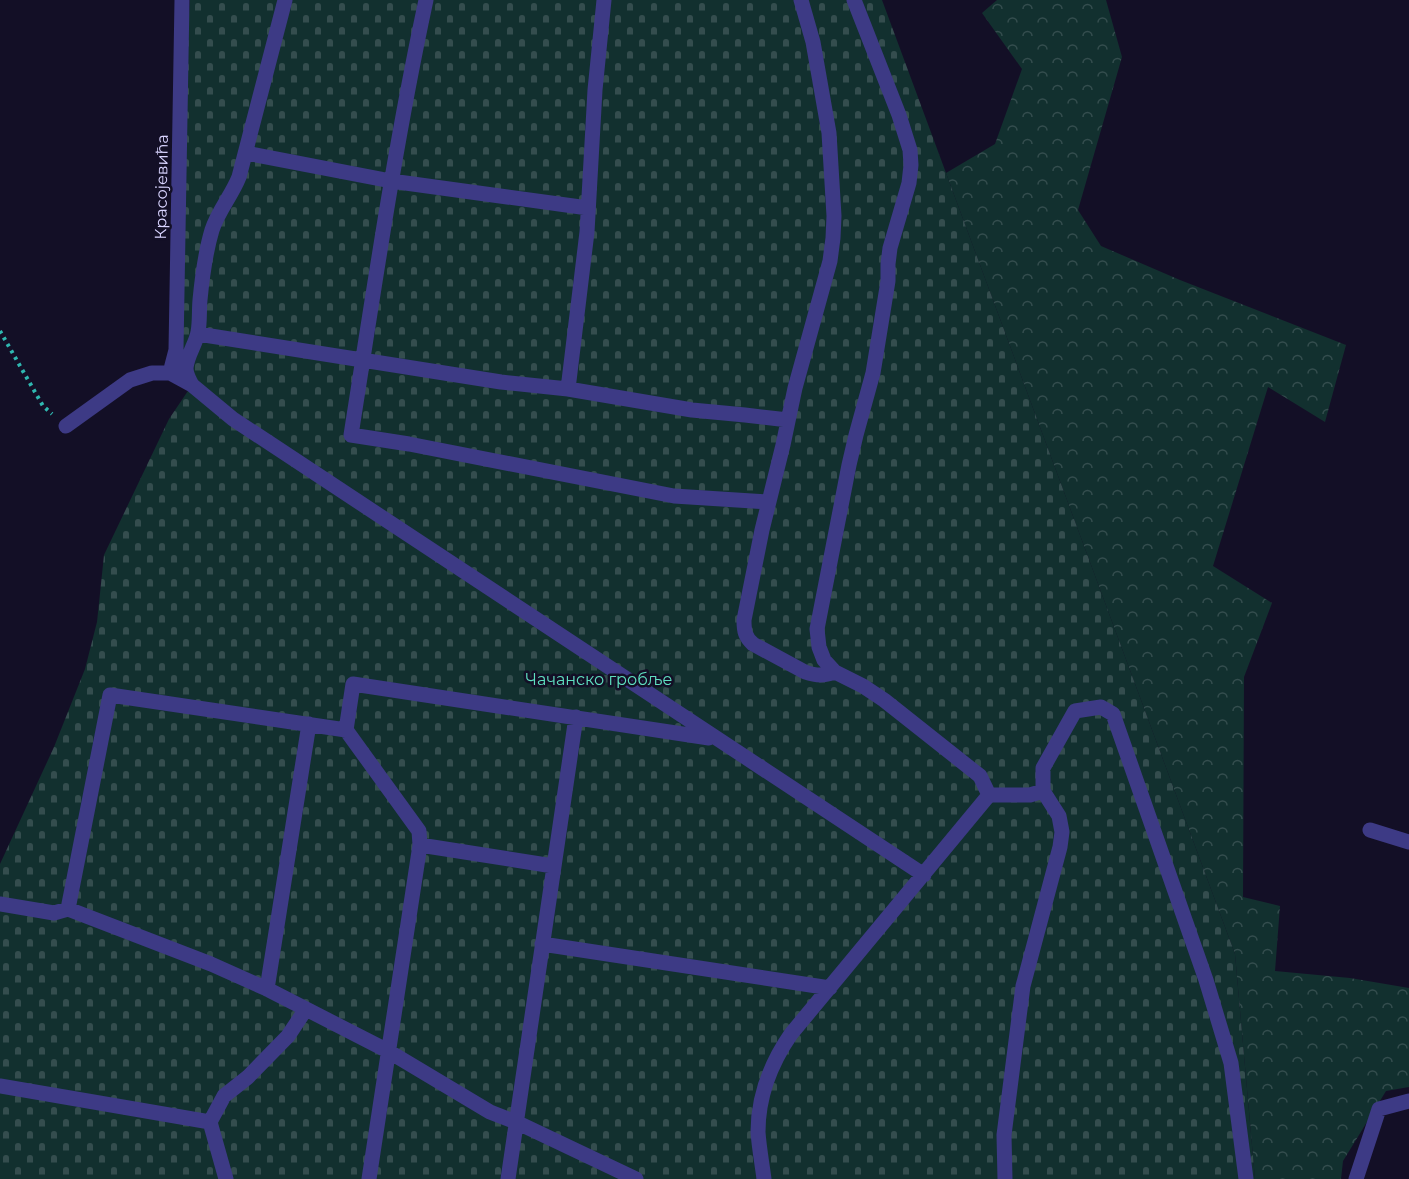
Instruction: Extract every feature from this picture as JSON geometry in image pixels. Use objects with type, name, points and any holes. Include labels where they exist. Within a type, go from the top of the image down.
[{"type":"street","name":"Красојевића","points":[[170,373],[176,350],[182,0]]},
{"type":"street","points":[[192,385],[186,369],[198,334],[200,296],[212,229],[236,186],[285,0]]},
{"type":"street","points":[[426,0],[410,73],[391,181],[351,435],[409,444],[674,496],[768,502]]},
{"type":"street","points":[[568,389],[587,231],[595,90],[604,0]]},
{"type":"street","points":[[801,0],[813,42],[829,133],[834,216],[830,261],[768,502],[744,620],[744,631],[747,639],[753,644],[806,672],[824,676],[835,672]]},
{"type":"street","points":[[855,0],[899,115],[910,150],[911,165],[909,183],[890,248],[888,281],[873,373],[849,465],[817,629],[819,647],[824,660],[835,672],[884,700],[980,776],[989,795]]},
{"type":"street","points":[[246,153],[391,181],[588,208]]},
{"type":"street","points":[[198,334],[501,382],[568,389],[692,410],[788,420]]},
{"type":"street","points":[[66,426],[130,380],[152,373],[170,373],[192,385],[233,419],[924,875]]},
{"type":"street","points":[[369,1179],[420,845],[419,831],[346,730],[353,684],[717,739]]},
{"type":"street","points":[[68,909],[110,695],[346,730]]},
{"type":"street","points":[[1005,1179],[1004,1135],[1023,986],[1062,832],[1059,816],[1043,791],[1043,768],[1075,711],[1101,707],[1113,714],[1206,980],[1231,1063],[1246,1179]]},
{"type":"street","points":[[508,1179],[576,717]]},
{"type":"street","points":[[267,989],[309,724]]},
{"type":"street","points":[[989,795],[1030,795],[1043,791]]},
{"type":"street","points":[[764,1179],[758,1132],[760,1104],[779,1051],[989,795]]},
{"type":"street","points":[[1370,830],[1409,842]]},
{"type":"street","points":[[420,845],[553,866]]},
{"type":"street","points":[[0,904],[54,913],[68,909],[211,964],[267,989],[388,1051],[490,1112],[636,1179]]},
{"type":"street","points":[[542,944],[830,988]]},
{"type":"street","points":[[226,1179],[210,1122],[224,1096],[248,1077],[288,1036],[306,1009]]},
{"type":"street","points":[[0,1086],[210,1122]]},
{"type":"street","points":[[1356,1179],[1379,1109],[1409,1101]]},
{"type":"path","points":[[0,331],[42,406],[66,426]]},
{"type":"green space","name":"Чачанско гробље","points":[[190,0],[882,0],[1235,954],[1255,1179],[0,1179],[0,864],[54,747],[85,669],[97,622],[104,555],[169,419],[192,385],[170,373]]},
{"type":"green space","points":[[997,0],[1106,0],[1122,57],[1078,210],[1101,246],[1180,280],[1346,345],[1325,422],[1268,387],[1213,566],[1272,603],[1244,677],[1243,897],[1280,906],[1275,971],[1350,978],[1409,988],[1409,1087],[1386,1091],[1343,1161],[1341,1179],[1255,1179],[1235,954],[946,173],[995,144],[1022,69],[982,13]]}]
